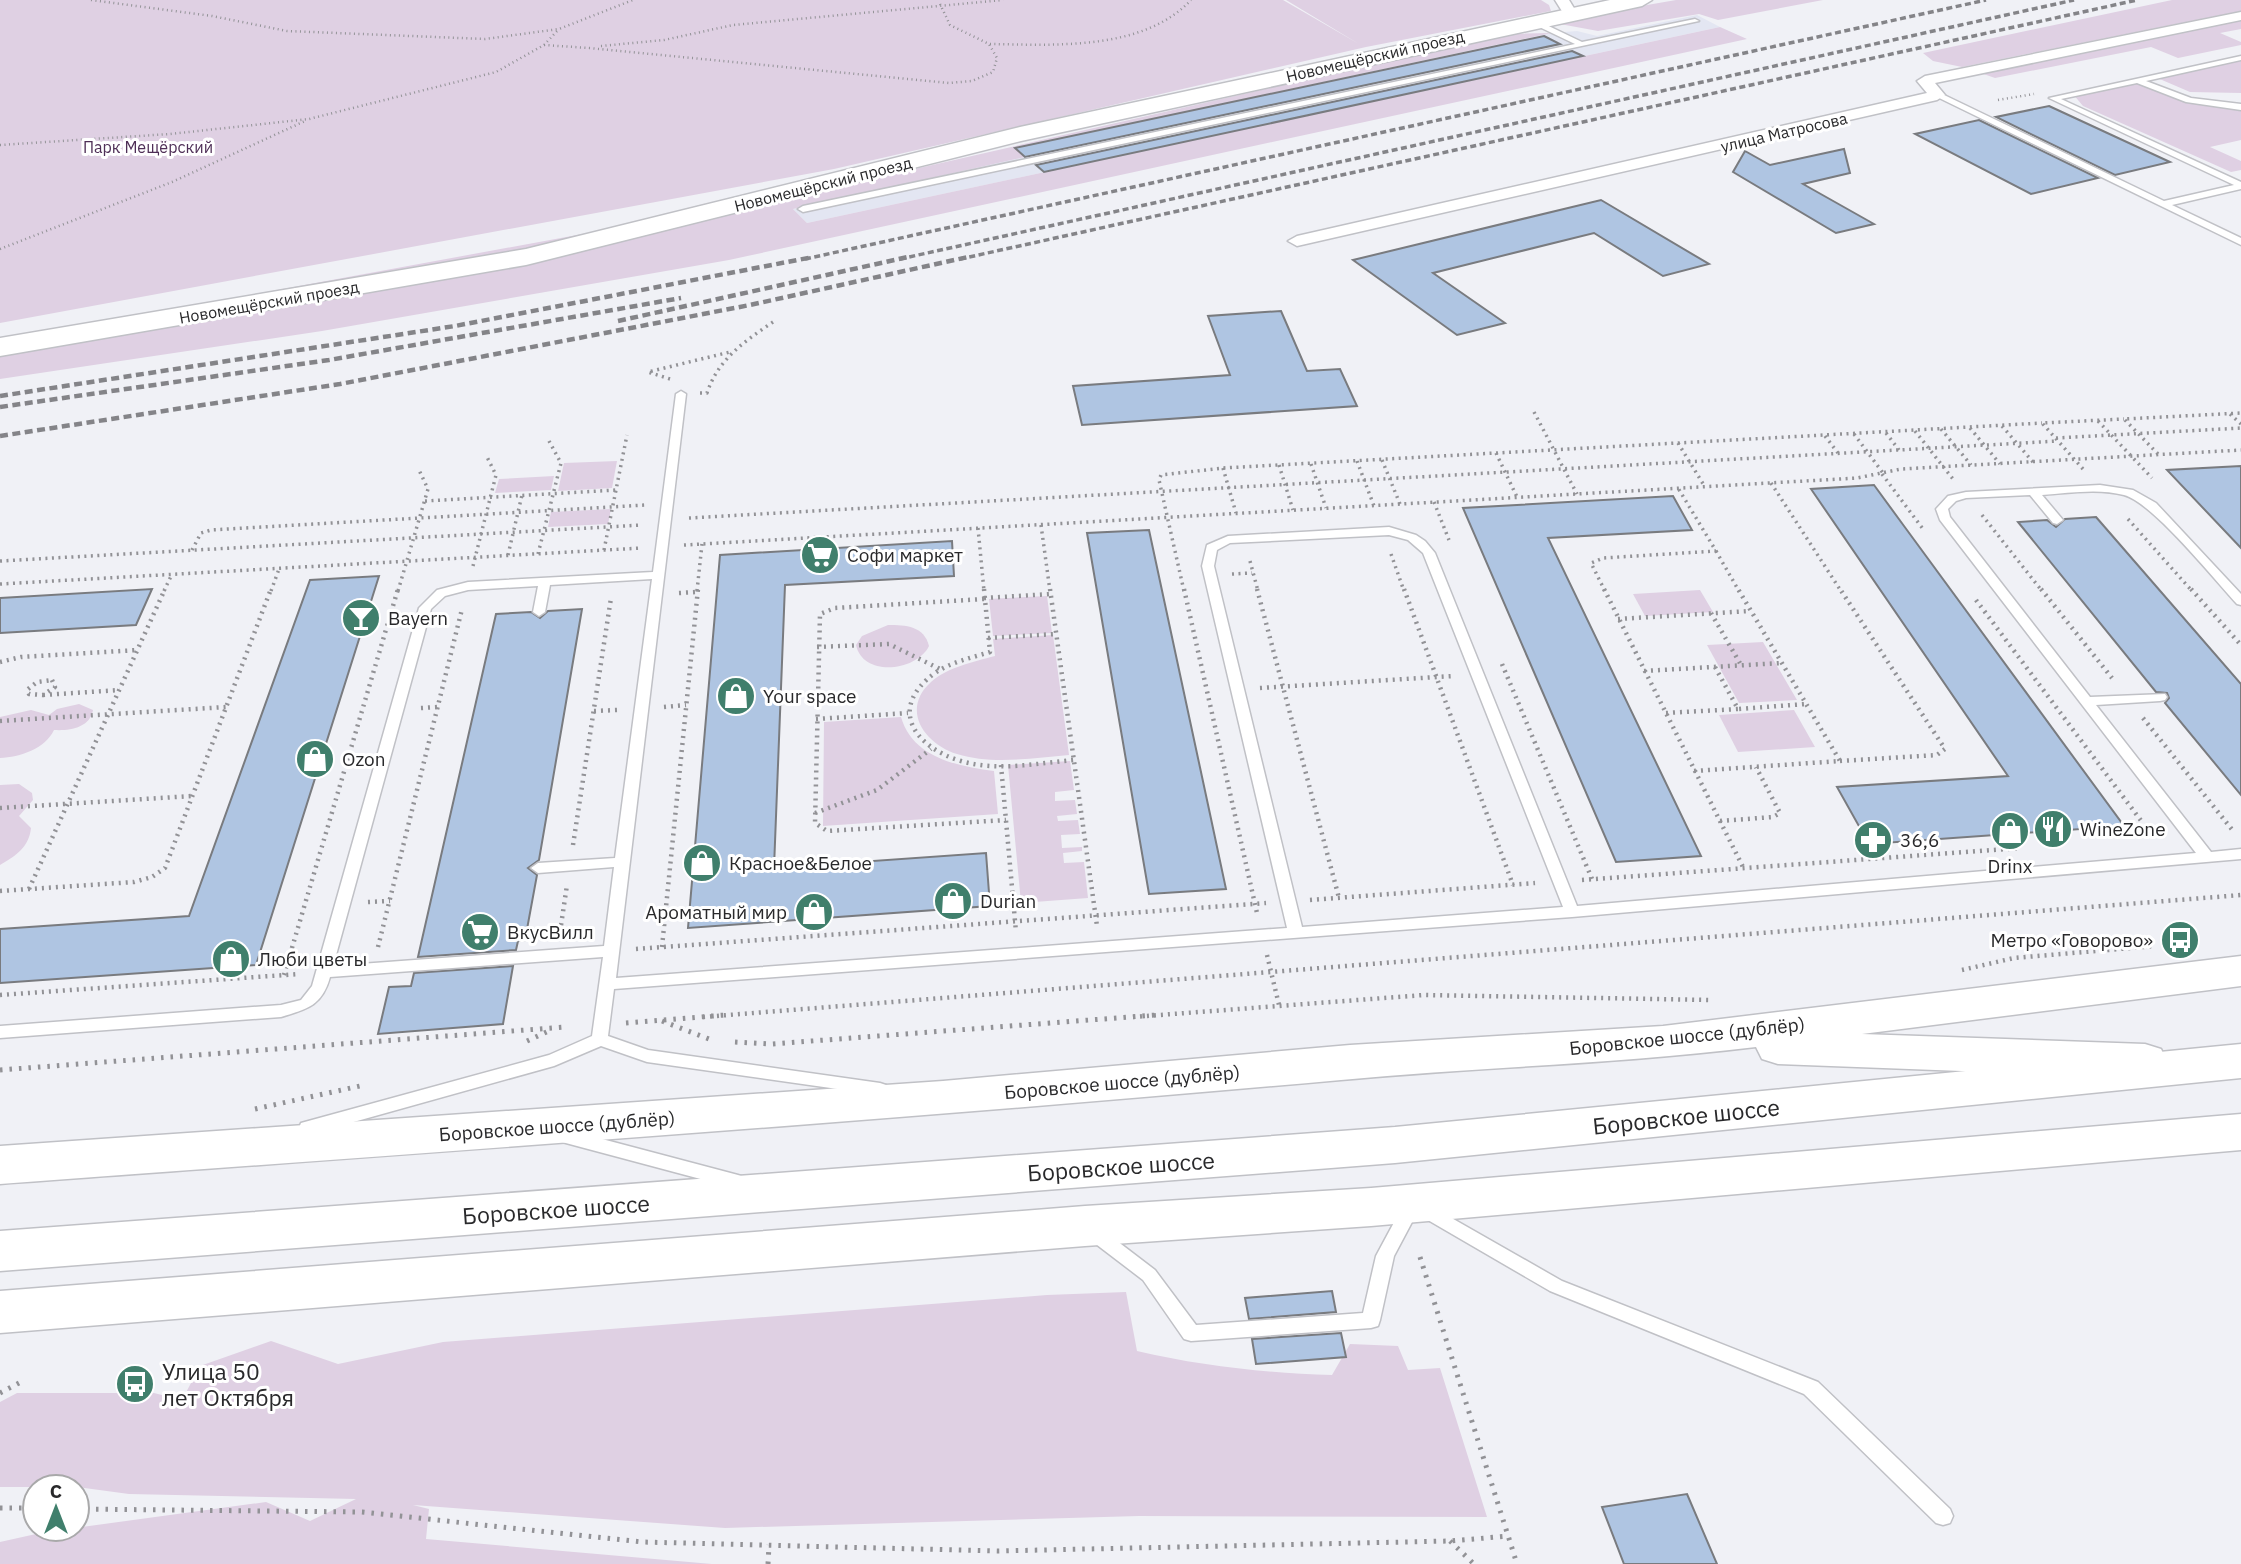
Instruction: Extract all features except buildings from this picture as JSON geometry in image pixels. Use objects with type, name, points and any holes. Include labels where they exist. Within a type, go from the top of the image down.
[{"type":"street","name":"Новомещёрский проезд","points":[[0,347],[526,257],[1020,134],[1534,21],[1566,6],[1642,0]]},
{"type":"street","points":[[1937,95],[1925,81],[2241,16]]},
{"type":"street","name":"улица Матросова","points":[[1297,241],[1937,95]]},
{"type":"street","name":"Боровское шоссе (дублёр)","points":[[0,1165],[943,1098],[1350,1062],[1663,1042],[2241,971]]},
{"type":"street","points":[[1663,1042],[2231,1062]]},
{"type":"street","name":"Боровское шоссе","points":[[0,1251],[1395,1145],[2231,1062]]},
{"type":"street","points":[[0,1312],[1085,1226],[1414,1203],[2241,1132]]},
{"type":"lane","points":[[803,209],[1695,20]]},
{"type":"lane","points":[[1534,21],[1578,43]]},
{"type":"lane","points":[[2053,98],[2241,58]]},
{"type":"lane","points":[[2137,80],[2189,100],[2241,107]]},
{"type":"lane","points":[[1937,95],[2241,242]]},
{"type":"lane","points":[[2053,98],[2241,186]]},
{"type":"lane","points":[[2165,204],[2241,186]]},
{"type":"lane","points":[[600,1039],[681,394]]},
{"type":"lane","points":[[2207,857],[1944,517],[1942,509],[1952,498],[2114,488],[2141,497],[2241,601]]},
{"type":"lane","points":[[2033,491],[2053,515]]},
{"type":"lane","points":[[1296,933],[1208,566],[1209,552],[1214,545],[1243,539],[1389,531],[1415,538],[1429,553],[1572,912]]},
{"type":"lane","points":[[0,1032],[294,1009],[314,998],[324,972],[425,608],[442,593],[468,586],[658,575]]},
{"type":"lane","points":[[539,612],[545,582]]},
{"type":"lane","points":[[2087,701],[2160,697]]},
{"type":"lane","points":[[607,984],[1572,912],[2241,854]]},
{"type":"lane","points":[[538,867],[622,862]]},
{"type":"lane","points":[[324,972],[611,951]]},
{"type":"lane","points":[[229,1150],[554,1060],[600,1039],[648,1056],[943,1098]]},
{"type":"lane","points":[[535,1128],[776,1192]]},
{"type":"lane","points":[[1085,1226],[1149,1275],[1191,1333],[1370,1320],[1385,1256],[1414,1203],[1556,1286],[1811,1388],[1943,1516]]},
{"type":"path","points":[[90,0],[212,16],[287,31],[485,39],[559,29],[633,0]]},
{"type":"path","points":[[589,48],[664,40],[733,25],[1003,0]]},
{"type":"path","points":[[940,4],[950,25],[989,44],[1038,45],[1147,30],[1170,21],[1191,0]]},
{"type":"path","points":[[0,145],[170,134],[309,119],[496,72],[544,45],[559,29]]},
{"type":"path","points":[[544,45],[904,76],[944,84],[979,80],[993,72],[997,58],[989,44]]},
{"type":"path","points":[[1989,100],[2037,94],[2053,98]]},
{"type":"path","points":[[0,249],[172,182],[309,119]]},
{"type":"path","points":[[731,352],[648,372],[670,379],[673,394],[707,393],[709,381],[731,352],[773,322]]},
{"type":"path","points":[[1534,412],[1577,494]]},
{"type":"path","points":[[2230,413],[2241,426]]},
{"type":"path","points":[[1279,1005],[1161,491],[1159,477],[1165,472],[2241,413]]},
{"type":"path","points":[[2124,419],[2159,455]]},
{"type":"path","points":[[0,561],[1161,491],[2058,441],[2042,423]]},
{"type":"path","points":[[2001,425],[2033,462]]},
{"type":"path","points":[[2055,438],[2241,426]]},
{"type":"path","points":[[1969,427],[2000,464]]},
{"type":"path","points":[[1941,429],[1971,465]]},
{"type":"path","points":[[1885,432],[1899,450]]},
{"type":"path","points":[[1853,434],[1931,540]]},
{"type":"path","points":[[604,550],[627,435]]},
{"type":"path","points":[[1825,435],[1838,453]]},
{"type":"path","points":[[538,554],[561,463],[549,441]]},
{"type":"path","points":[[1678,443],[1704,487]]},
{"type":"path","points":[[0,584],[1771,483],[1866,477],[1882,473],[1971,465],[2241,450]]},
{"type":"path","points":[[1496,453],[1517,498]]},
{"type":"path","points":[[373,968],[496,475],[486,455]]},
{"type":"path","points":[[1382,460],[1400,504]]},
{"type":"path","points":[[1311,464],[1326,508]]},
{"type":"path","points":[[1279,465],[1293,510]]},
{"type":"path","points":[[1223,468],[1236,513]]},
{"type":"path","points":[[284,975],[425,501],[428,489],[419,470]]},
{"type":"path","points":[[1694,771],[1937,755],[1945,749],[1771,483]]},
{"type":"path","points":[[1678,488],[1840,761]]},
{"type":"path","points":[[425,501],[616,490]]},
{"type":"path","points":[[508,555],[522,495]]},
{"type":"path","points":[[1434,502],[1454,550]]},
{"type":"path","points":[[192,550],[198,536],[211,530],[667,504]]},
{"type":"path","points":[[2053,515],[1982,514],[2234,832]]},
{"type":"path","points":[[2126,517],[2241,645]]},
{"type":"path","points":[[1041,525],[1093,899]]},
{"type":"path","points":[[978,528],[990,652],[941,669],[918,687],[908,713],[917,737],[931,749],[963,762],[1000,765],[1074,760]]},
{"type":"path","points":[[663,947],[702,544]]},
{"type":"path","points":[[556,955],[619,549]]},
{"type":"path","points":[[1716,551],[1593,561],[1593,567],[1736,853]]},
{"type":"path","points":[[1379,554],[1391,553],[1513,885]]},
{"type":"path","points":[[1259,561],[1249,561],[1339,898]]},
{"type":"path","points":[[0,891],[134,882],[152,877],[165,867],[279,568]]},
{"type":"path","points":[[29,889],[172,575]]},
{"type":"path","points":[[1006,820],[827,831],[817,827],[818,620],[825,611],[1051,594]]},
{"type":"path","points":[[1973,596],[2154,838],[2140,839]]},
{"type":"path","points":[[1618,619],[1751,611]]},
{"type":"path","points":[[1711,613],[1741,665]]},
{"type":"path","points":[[988,638],[1056,634]]},
{"type":"path","points":[[817,648],[889,644],[941,669]]},
{"type":"path","points":[[0,662],[21,657],[138,650]]},
{"type":"path","points":[[1496,651],[1592,879]]},
{"type":"path","points":[[1644,671],[1782,663]]},
{"type":"path","points":[[1715,667],[1738,709]]},
{"type":"path","points":[[1238,689],[1478,674]]},
{"type":"path","points":[[43,695],[51,692],[56,683],[52,680],[37,682],[27,690],[29,694],[43,695],[120,690]]},
{"type":"path","points":[[1666,713],[1806,705]]},
{"type":"path","points":[[0,722],[226,708]]},
{"type":"path","points":[[816,719],[908,713]]},
{"type":"path","points":[[815,813],[877,790],[931,749]]},
{"type":"path","points":[[1000,765],[1014,904]]},
{"type":"path","points":[[1720,821],[1773,817],[1780,813],[1756,767]]},
{"type":"path","points":[[0,808],[192,796]]},
{"type":"path","points":[[611,951],[2031,847]]},
{"type":"path","points":[[719,1041],[685,1032],[661,1020],[2241,895]]},
{"type":"path","points":[[1951,973],[2014,958],[2159,946]]},
{"type":"path","points":[[0,995],[324,972]]},
{"type":"path","points":[[733,1042],[772,1044],[1436,995],[1624,1001],[1720,999]]},
{"type":"path","points":[[0,1070],[554,1028],[524,1042]]},
{"type":"path","points":[[251,1109],[368,1084]]},
{"type":"path","points":[[1420,1257],[1517,1564]]},
{"type":"path","points":[[0,1393],[19,1383]]},
{"type":"path","points":[[0,1508],[21,1508]]},
{"type":"path","points":[[91,1509],[362,1512],[642,1542],[997,1551],[1450,1541],[1508,1536]]},
{"type":"path","points":[[1450,1541],[1474,1564]]},
{"type":"path","points":[[768,1564],[769,1545]]},
{"type":"shaded area","points":[[1697,15],[1720,27],[807,223],[793,209],[1024,157],[1015,148],[1552,33],[1577,31],[1597,36]]},
{"type":"green space","name":"Парк Мещёрский","points":[[0,0],[1283,0],[1359,44],[1286,0],[1541,0],[1549,5],[1551,11],[1366,47],[834,169],[0,323]]},
{"type":"green space","points":[[1676,0],[1823,0],[1718,20],[1699,14],[1598,31],[1549,22]]},
{"type":"green space","points":[[2172,0],[2241,0],[2241,11],[1962,67],[1933,61],[1923,53]]},
{"type":"green space","points":[[2241,16],[2241,29],[2220,33],[2241,42],[2241,45],[2178,58],[2151,47],[1995,78],[1975,71]]},
{"type":"green space","points":[[1720,27],[1747,39],[729,260],[322,331],[0,379],[0,341],[827,189],[1506,34],[1552,33],[1016,148],[1025,157],[793,209],[807,223]]},
{"type":"green space","points":[[2241,58],[2241,93],[2190,92],[2155,77]]},
{"type":"green space","points":[[2137,80],[2189,100],[2241,107],[2241,140],[2210,147],[2241,161],[2241,170],[2231,172],[2083,106],[2073,94]]},
{"type":"green space","points":[[617,461],[612,488],[558,491],[564,463]]},
{"type":"green space","points":[[554,476],[551,490],[495,493],[499,479]]},
{"type":"green space","points":[[611,509],[608,524],[548,527],[551,512]]},
{"type":"green space","points":[[1700,590],[1713,612],[1645,616],[1633,594]]},
{"type":"green space","points":[[1047,596],[1052,633],[993,636],[989,599]]},
{"type":"green space","points":[[888,625],[908,626],[919,631],[927,639],[929,646],[914,661],[902,665],[891,667],[869,663],[861,656],[856,645],[862,636]]},
{"type":"green space","points":[[1053,635],[1069,755],[1013,760],[970,757],[945,749],[920,725],[917,704],[931,682],[953,669],[995,656],[993,639]]},
{"type":"green space","points":[[1763,642],[1797,700],[1739,703],[1707,645]]},
{"type":"green space","points":[[79,704],[93,710],[83,725],[54,730],[45,742],[31,751],[0,758],[0,717],[31,710],[49,715],[57,709]]},
{"type":"green space","points":[[1794,710],[1815,747],[1738,752],[1719,715]]},
{"type":"green space","points":[[901,717],[915,742],[938,758],[994,771],[998,814],[823,826],[824,722]]},
{"type":"green space","points":[[1070,761],[1074,790],[1055,792],[1055,801],[1075,800],[1077,814],[1057,816],[1058,821],[1078,820],[1080,834],[1061,835],[1062,848],[1082,847],[1082,851],[1063,853],[1064,863],[1084,862],[1088,898],[1021,903],[1008,765]]},
{"type":"green space","points":[[19,784],[32,793],[33,800],[19,816],[31,828],[30,835],[21,850],[0,865],[0,785]]},
{"type":"green space","points":[[1126,1292],[1137,1351],[1185,1361],[1283,1373],[1332,1375],[1350,1344],[1398,1346],[1408,1370],[1440,1368],[1487,1517],[1139,1516],[725,1528],[413,1505],[429,1509],[426,1539],[712,1564],[0,1564],[0,1542],[21,1537],[21,1543],[91,1543],[91,1526],[266,1502],[310,1521],[356,1499],[129,1494],[91,1489],[91,1473],[21,1473],[21,1487],[0,1487],[0,1402],[17,1393],[154,1393],[182,1400],[200,1366],[271,1341],[338,1364],[443,1342],[1047,1295]]},
{"type":"railway","points":[[805,259],[1986,0]]},
{"type":"railway","points":[[900,259],[2074,0]]},
{"type":"railway","points":[[960,259],[2137,0]]},
{"type":"railway","points":[[0,396],[455,326],[813,257]]},
{"type":"railway","points":[[618,321],[908,257]]},
{"type":"railway","points":[[0,436],[340,384],[750,305],[968,257]]},
{"type":"railway","points":[[0,407],[329,360],[681,298]]},
{"type":"place","name":"Софи маркет","points":[[820,555]]},
{"type":"place","name":"Bayern","points":[[361,618]]},
{"type":"place","name":"Your space","points":[[736,696]]},
{"type":"place","name":"Ozon","points":[[315,759]]},
{"type":"place","name":"WineZone","points":[[2053,829]]},
{"type":"place","name":"Drinx","points":[[2010,831]]},
{"type":"place","name":"36,6","points":[[1873,840]]},
{"type":"place","name":"Красное&Белое","points":[[702,863]]},
{"type":"place","name":"Durian","points":[[953,901]]},
{"type":"place","name":"Ароматный мир","points":[[814,912]]},
{"type":"place","name":"ВкусВилл","points":[[480,932]]},
{"type":"place","name":"Метро «Говорово»","points":[[2180,940]]},
{"type":"place","name":"Люби цветы","points":[[231,959]]},
{"type":"place","name":"Улица 50 лет Октября","points":[[135,1384]]}]
